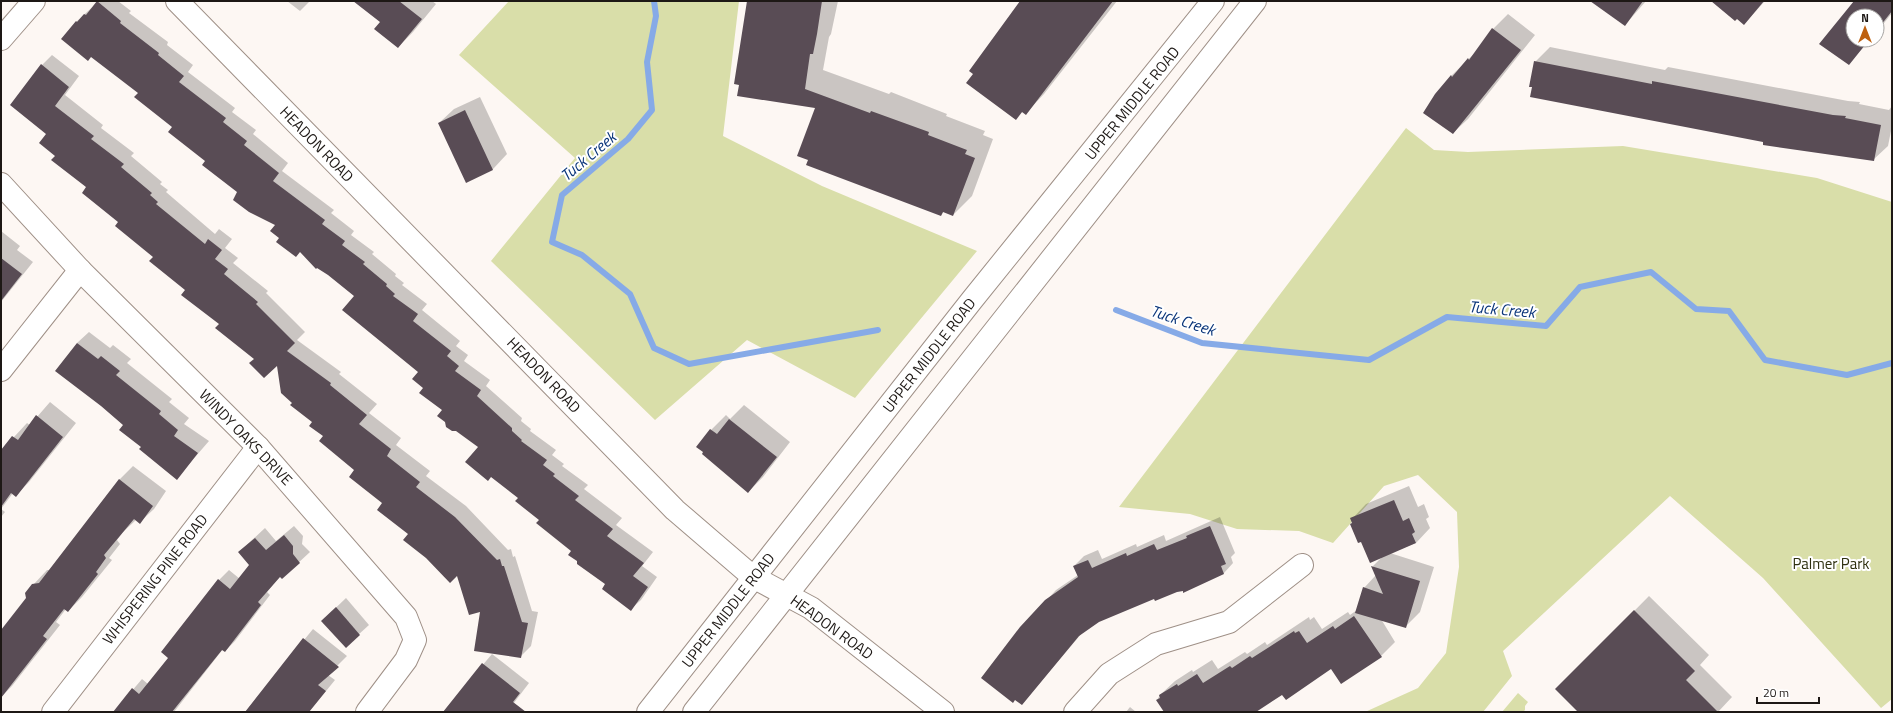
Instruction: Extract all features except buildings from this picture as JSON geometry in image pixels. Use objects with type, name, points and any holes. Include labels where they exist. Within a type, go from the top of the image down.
[{"type":"street","points":[[1,39],[34,1]]},
{"type":"street","name":"HEADON ROAD","points":[[177,1],[675,510],[753,577],[788,594],[811,608],[943,712]]},
{"type":"street","name":"UPPER MIDDLE ROAD","points":[[648,712],[753,577],[1213,1]]},
{"type":"street","points":[[694,712],[1255,1]]},
{"type":"street","name":"WINDY OAKS DRIVE","points":[[1,184],[80,270],[258,447],[406,617],[415,640],[406,660],[366,712]]},
{"type":"street","points":[[1,370],[80,270]]},
{"type":"street","name":"WHISPERING PINE ROAD","points":[[52,712],[258,447]]},
{"type":"street","points":[[1075,712],[1109,674],[1156,644],[1229,622],[1302,565]]},
{"type":"green space","points":[[509,1],[739,1],[723,136],[822,186],[977,251],[855,398],[747,340],[655,420],[491,261],[575,158],[459,55]]},
{"type":"green space","name":"Palmer Park","points":[[1406,128],[1434,150],[1468,152],[1623,146],[1817,178],[1892,202],[1892,699],[1881,708],[1763,578],[1670,496],[1503,651],[1512,676],[1483,712],[1365,712],[1418,688],[1446,653],[1459,567],[1457,512],[1418,475],[1384,486],[1333,543],[1299,531],[1237,529],[1190,514],[1119,507]]},
{"type":"green space","points":[[1518,693],[1528,702],[1525,706],[1525,710],[1523,712],[1502,712]]},
{"type":"waterway","name":"Tuck Creek","points":[[654,1],[656,16],[647,62],[652,110],[628,139],[562,195],[552,242],[582,255],[630,294],[654,348],[689,364],[878,330]]},
{"type":"waterway","name":"Tuck Creek","points":[[1116,310],[1202,343],[1369,360],[1447,317],[1546,326],[1580,287],[1651,272],[1696,309],[1729,311],[1765,360],[1847,375],[1892,363]]}]
